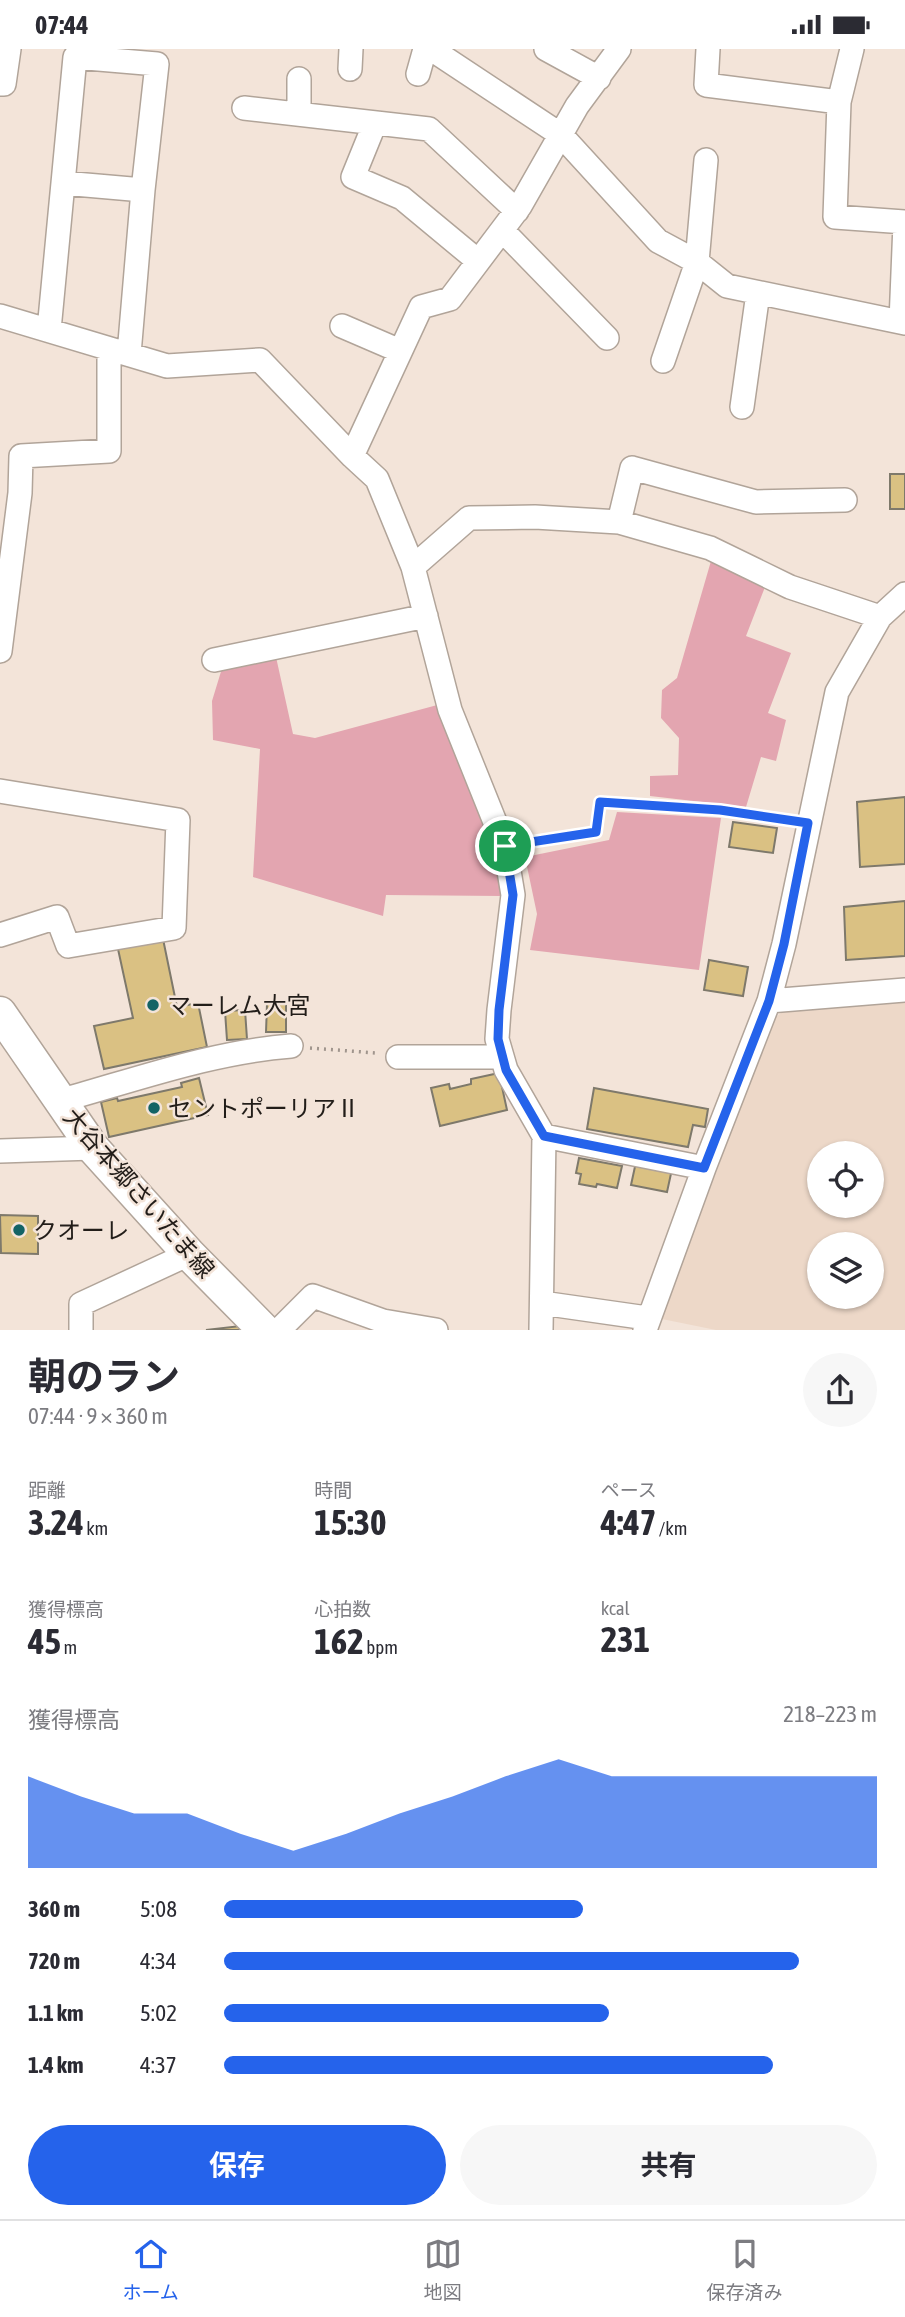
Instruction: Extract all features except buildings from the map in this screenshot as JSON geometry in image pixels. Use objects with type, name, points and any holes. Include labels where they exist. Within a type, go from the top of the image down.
[{"type":"main road","name":"大谷本郷さいたま線","points":[[1,1017],[93,1148],[189,1254],[264,1330]]},
{"type":"street","points":[[0,84],[4,84],[9,49]]},
{"type":"street","points":[[418,74],[425,49]]},
{"type":"street","points":[[431,49],[561,135],[657,241],[697,262],[727,286],[903,323],[905,223],[835,217],[839,102],[852,49]]},
{"type":"street","points":[[546,49],[599,78]]},
{"type":"street","points":[[352,456],[421,307],[450,299],[517,211],[577,106],[619,49]]},
{"type":"street","points":[[708,49],[706,85],[839,102]]},
{"type":"street","points":[[0,652],[20,493],[21,456],[109,451],[119,351],[143,190],[157,64],[75,57],[49,330]]},
{"type":"street","points":[[299,79],[299,114]]},
{"type":"street","points":[[244,108],[429,129],[517,211]]},
{"type":"street","points":[[375,123],[353,177],[402,198],[478,261]]},
{"type":"street","points":[[663,361],[697,262],[706,160]]},
{"type":"street","points":[[63,183],[143,190]]},
{"type":"street","points":[[502,230],[607,338]]},
{"type":"street","points":[[742,407],[758,293]]},
{"type":"street","points":[[0,316],[167,366],[260,360],[377,479],[413,567],[450,710],[505,846],[513,895],[498,1039],[506,1070],[544,1136],[541,1330]]},
{"type":"street","points":[[342,326],[400,351]]},
{"type":"street","points":[[618,522],[632,468],[756,502],[845,500]]},
{"type":"street","points":[[413,567],[470,518],[535,517],[618,522],[710,548],[790,587],[880,617]]},
{"type":"street","points":[[542,1303],[646,1324],[769,1001],[784,944],[837,692],[880,617],[905,594]]},
{"type":"street","points":[[214,660],[426,616]]},
{"type":"street","points":[[0,791],[178,820],[174,928],[68,946],[57,917],[0,935]]},
{"type":"street","points":[[769,1001],[905,990]]},
{"type":"street","points":[[59,1101],[209,1059],[260,1048],[291,1046]]},
{"type":"street","points":[[397,1057],[502,1058]]},
{"type":"street","points":[[544,1136],[704,1168]]},
{"type":"street","points":[[0,1151],[93,1148]]},
{"type":"street","points":[[81,1330],[81,1304],[189,1254]]},
{"type":"street","points":[[279,1330],[313,1296],[383,1321],[436,1330]]},
{"type":"path","points":[[505,846],[596,832],[600,802],[720,810],[808,823]]},
{"type":"path","points":[[291,1046],[379,1053],[397,1057]]},
{"type":"shaded area","points":[[711,561],[765,587],[746,636],[791,653],[768,713],[786,720],[776,761],[761,757],[746,807],[650,796],[650,776],[678,775],[679,738],[661,718],[662,690],[677,678]]},
{"type":"shaded area","points":[[276,657],[293,734],[315,738],[441,704],[504,875],[502,896],[386,895],[383,916],[253,877],[260,749],[213,740],[212,701],[223,665]]},
{"type":"shaded area","points":[[617,812],[721,818],[699,970],[530,950],[537,914],[525,857],[609,840]]},
{"type":"shaded area","points":[[905,1000],[905,1330],[716,1330],[657,1318],[772,1020],[785,1010]]},
{"type":"place","name":"マーレム大宮","points":[[153,1005]]},
{"type":"place","name":"セントポーリアⅡ","points":[[154,1108]]},
{"type":"place","name":"クオーレ","points":[[19,1230]]},
{"type":"route","points":[[600,802],[720,810],[808,823],[784,944],[769,1001],[704,1168],[544,1136],[506,1070],[498,1039],[513,895],[505,846],[596,832],[600,802]]}]
